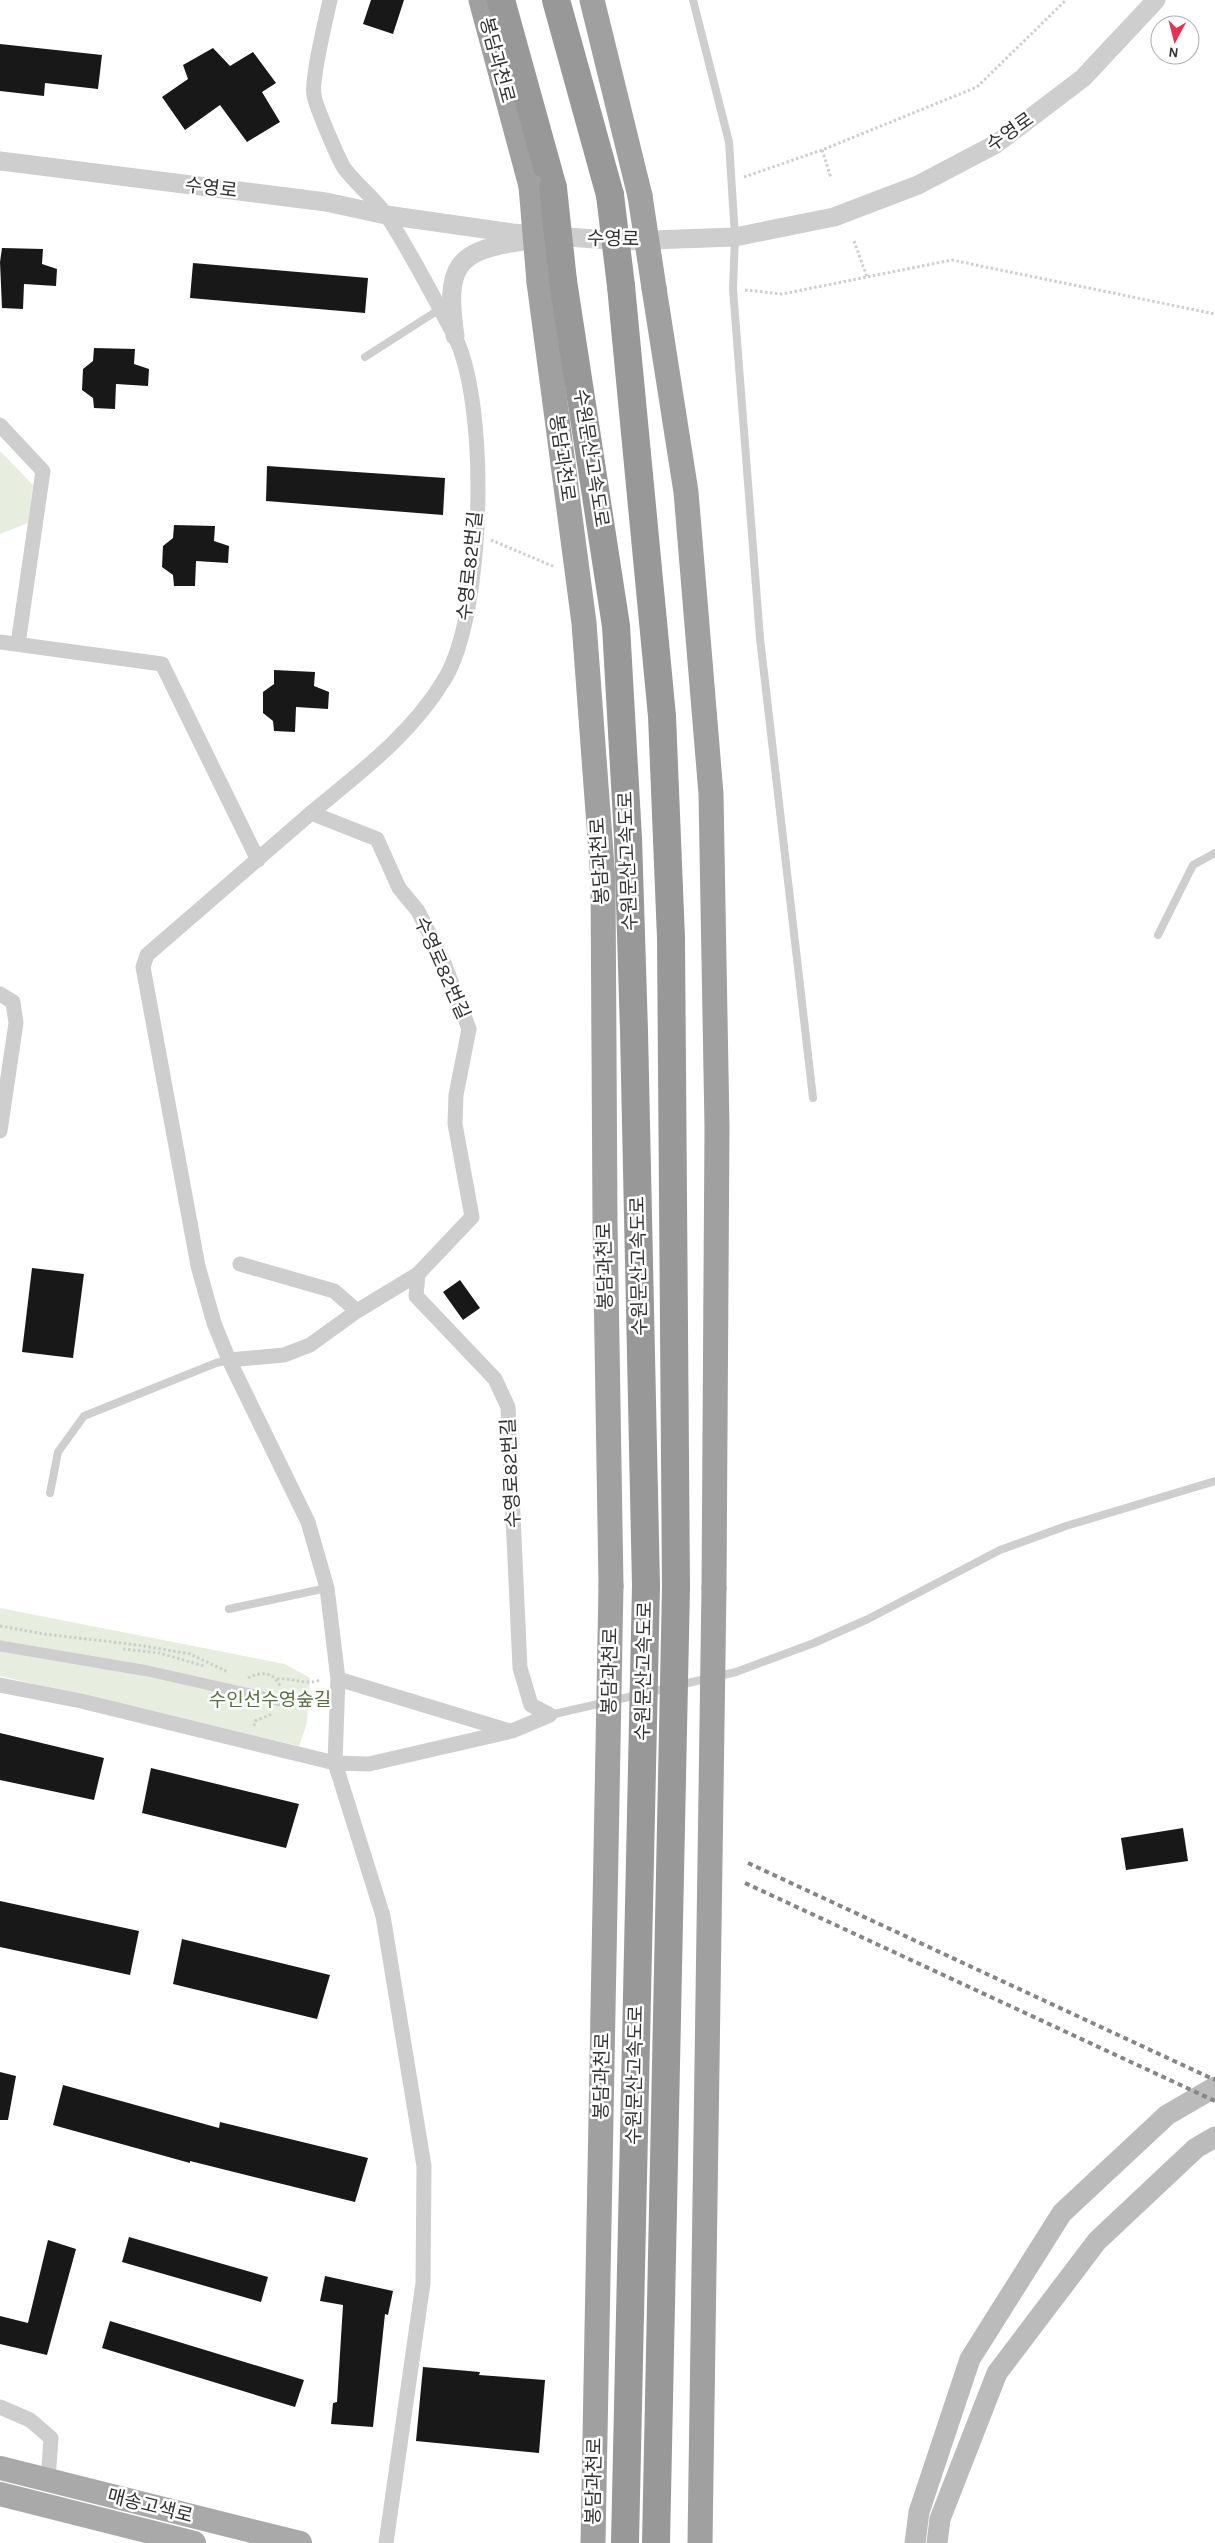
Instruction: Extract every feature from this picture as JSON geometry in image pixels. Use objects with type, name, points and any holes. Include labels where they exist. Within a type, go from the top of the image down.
[{"type":"highway","name":"봉담과천로","points":[[481,0],[542,187]]},
{"type":"highway","name":"수원문산고속도로","points":[[501,0],[542,187],[551,281],[616,626],[628,838],[634,1021],[646,1586],[625,2543]]},
{"type":"highway","name":"수원문산고속도로","points":[[556,0],[610,195],[662,716],[671,938],[676,1587],[656,2543]]},
{"type":"highway","points":[[592,0],[640,196],[686,492],[711,794],[717,1128],[714,1588],[700,2543]]},
{"type":"highway","name":"봉담과천로","points":[[551,281],[584,622],[603,880],[604,1212],[611,1586],[593,2543]]},
{"type":"main road","points":[[914,2543],[918,2512],[970,2359],[1062,2213],[1167,2116],[1215,2088]]},
{"type":"main road","points":[[937,2543],[940,2519],[997,2373],[1097,2241],[1196,2148],[1215,2136]]},
{"type":"main road","name":"매송고색로","points":[[0,2468],[300,2543]]},
{"type":"main road","name":"매송고색로","points":[[0,2494],[194,2543]]},
{"type":"street","name":"수영로82번길","points":[[330,0],[313,94],[343,166],[386,215],[455,336],[467,373],[476,434],[478,534],[471,593],[460,644],[445,680],[419,716],[396,741],[311,814],[377,840],[399,888],[418,911],[444,963],[469,1029],[456,1095],[455,1124],[472,1218],[418,1274],[416,1296],[495,1379],[508,1407],[520,1668],[531,1705],[550,1715]]},
{"type":"street","name":"수영로","points":[[0,161],[326,202],[386,215],[553,236],[623,241],[735,237],[834,217],[918,185],[996,144],[1083,78],[1156,0]]},
{"type":"street","points":[[455,336],[450,304],[452,285],[466,258],[482,249],[499,244],[553,236]]},
{"type":"street","points":[[0,425],[43,471],[18,644]]},
{"type":"street","points":[[0,642],[162,664],[258,860]]},
{"type":"street","points":[[311,814],[147,955],[143,963],[198,1266],[214,1323],[229,1360],[308,1522],[327,1588],[338,1678],[336,1763],[383,1916],[424,2166],[423,2283],[386,2543]]},
{"type":"street","points":[[0,994],[13,1002],[16,1023],[0,1131]]},
{"type":"street","points":[[240,1264],[334,1291],[357,1311]]},
{"type":"street","points":[[229,1360],[284,1355],[310,1345],[357,1311],[418,1274]]},
{"type":"street","points":[[0,1646],[148,1671],[281,1702]]},
{"type":"street","points":[[338,1678],[512,1732]]},
{"type":"street","points":[[0,1685],[91,1703],[336,1763],[369,1764],[512,1732],[550,1715]]},
{"type":"street","points":[[0,2407],[30,2420],[51,2438],[48,2480]]},
{"type":"lane","points":[[693,0],[729,142],[735,237],[733,289],[760,638],[813,1098]]},
{"type":"lane","points":[[364,357],[440,309]]},
{"type":"lane","points":[[1158,935],[1193,865],[1215,853]]},
{"type":"lane","points":[[50,1493],[58,1452],[84,1416],[216,1363],[229,1360]]},
{"type":"lane","points":[[550,1715],[736,1672],[814,1643],[868,1618],[1000,1550],[1066,1526],[1215,1482]]},
{"type":"lane","points":[[229,1609],[327,1588]]},
{"type":"path","points":[[731,182],[822,150],[977,87],[1066,0]]},
{"type":"path","points":[[822,150],[831,178]]},
{"type":"path","points":[[854,241],[867,277]]},
{"type":"path","points":[[733,289],[782,294],[952,260],[1215,314]]},
{"type":"path","points":[[478,534],[556,567]]},
{"type":"path","points":[[0,1626],[53,1635],[138,1644],[190,1654],[230,1672]]},
{"type":"path","points":[[277,1680],[286,1678],[305,1683],[320,1679]]},
{"type":"green space","points":[[0,451],[33,485],[28,523],[0,534]]},
{"type":"green space","name":"수인선수영숲길","points":[[0,1608],[285,1664],[310,1678],[307,1723],[299,1746],[0,1676]]},
{"type":"building","points":[[371,0],[404,0],[393,34],[363,24]]},
{"type":"building","points":[[0,44],[102,55],[98,89],[45,83],[44,96],[0,91]]},
{"type":"building","points":[[213,48],[230,66],[253,52],[276,83],[262,92],[280,122],[247,142],[220,105],[185,130],[162,97],[188,79],[183,65]]},
{"type":"building","points":[[2,248],[43,249],[42,264],[57,269],[56,286],[24,284],[23,309],[2,308],[0,262]]},
{"type":"building","points":[[193,263],[368,278],[365,313],[190,298]]},
{"type":"building","points":[[94,348],[135,349],[134,364],[149,369],[148,386],[116,384],[115,409],[94,408],[93,398],[82,390],[83,369],[93,361]]},
{"type":"building","points":[[267,466],[445,478],[443,515],[266,501]]},
{"type":"building","points":[[174,525],[215,526],[214,541],[229,546],[228,563],[196,561],[195,586],[174,586],[173,575],[162,567],[163,546],[173,538]]},
{"type":"building","points":[[274,670],[315,672],[314,686],[329,692],[328,709],[296,707],[295,732],[274,731],[273,721],[263,713],[263,692],[274,684]]},
{"type":"building","points":[[32,1268],[84,1274],[73,1358],[22,1352]]},
{"type":"building","points":[[460,1280],[480,1308],[463,1320],[443,1292]]},
{"type":"building","points":[[0,1733],[104,1758],[94,1800],[0,1780]]},
{"type":"building","points":[[151,1768],[299,1804],[286,1848],[142,1813]]},
{"type":"building","points":[[1183,1828],[1188,1861],[1126,1870],[1121,1838]]},
{"type":"building","points":[[0,1901],[139,1931],[130,1975],[0,1947]]},
{"type":"building","points":[[182,1939],[330,1975],[317,2019],[173,1984]]},
{"type":"building","points":[[0,2072],[16,2076],[8,2120],[0,2120]]},
{"type":"building","points":[[63,2085],[219,2128],[220,2122],[368,2158],[355,2202],[190,2161],[190,2163],[53,2125]]},
{"type":"building","points":[[129,2237],[268,2277],[261,2302],[122,2262]]},
{"type":"building","points":[[48,2240],[76,2249],[47,2355],[0,2344],[0,2316],[28,2323]]},
{"type":"building","points":[[325,2276],[393,2291],[388,2315],[385,2314],[373,2427],[331,2424],[333,2403],[337,2402],[343,2305],[320,2301]]},
{"type":"building","points":[[110,2321],[304,2380],[295,2407],[102,2348]]},
{"type":"building","points":[[423,2367],[480,2372],[479,2375],[545,2380],[539,2453],[416,2441]]},
{"type":"railway","points":[[748,1863],[1215,2080]]},
{"type":"railway","points":[[745,1883],[1215,2101]]}]
